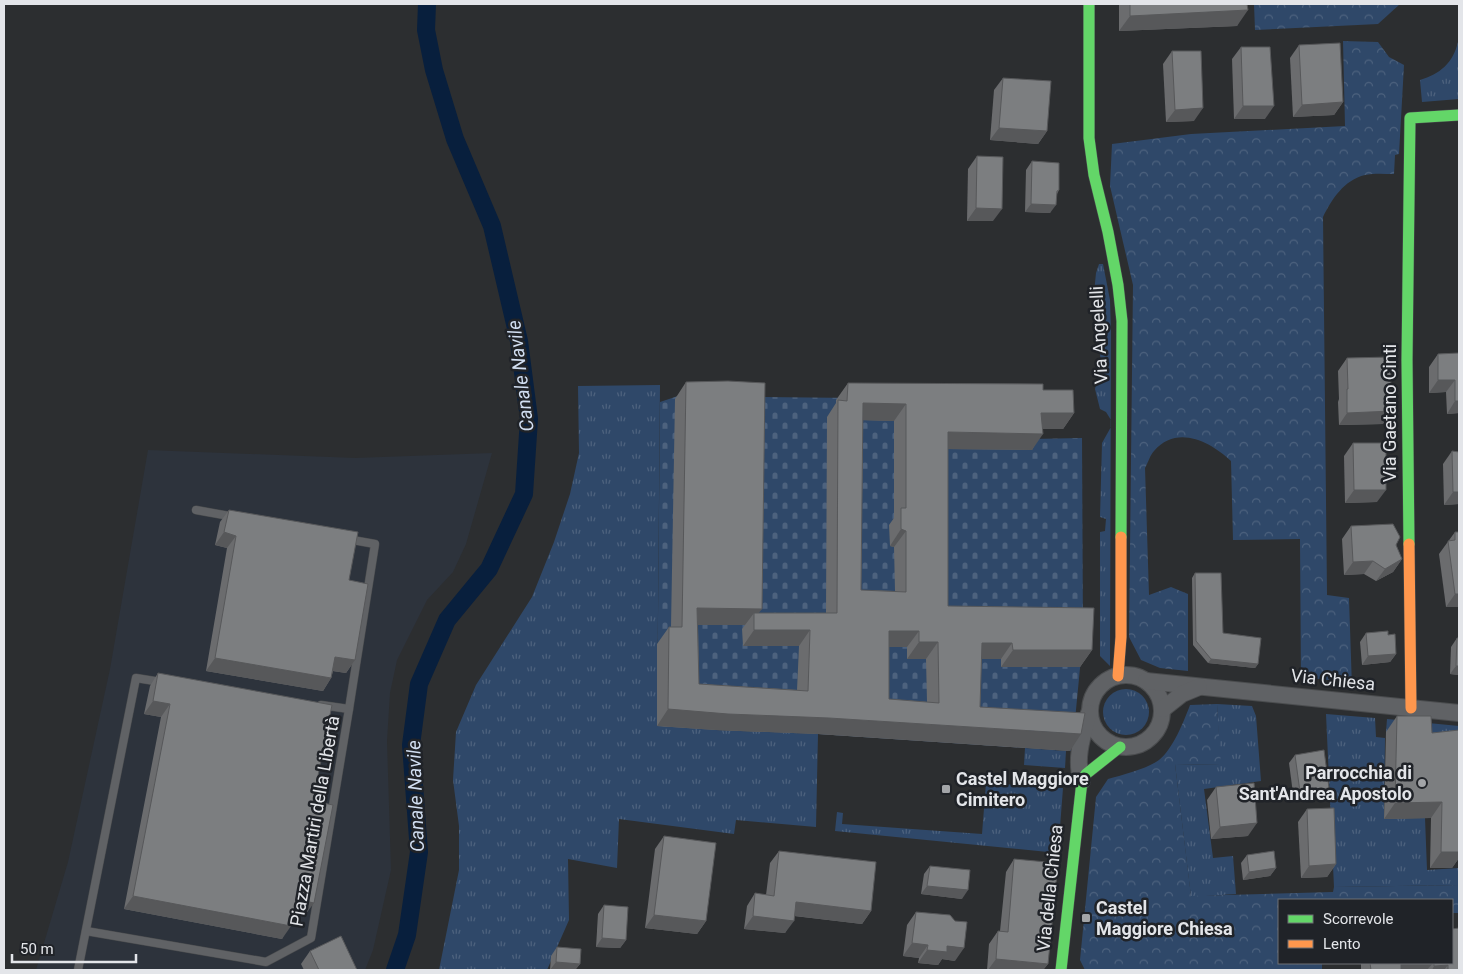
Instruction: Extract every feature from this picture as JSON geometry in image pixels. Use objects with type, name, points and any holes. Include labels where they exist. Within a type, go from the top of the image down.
[{"type":"street","name":"Via Angelelli","points":[[1089,4],[1089,138],[1094,175],[1118,286],[1122,321],[1121,636],[1132,677]]},
{"type":"street","name":"Via Gaetano Cinti","points":[[1411,708],[1406,360],[1410,118],[1459,116]]},
{"type":"street","name":"Via Chiesa","points":[[1132,677],[1203,687],[1459,713]]},
{"type":"street","points":[[1132,677],[1154,688],[1160,698],[1163,709],[1160,725],[1150,738],[1141,745],[1131,748],[1108,743],[1098,736],[1092,726],[1089,713],[1097,688],[1104,682],[1132,677]]},
{"type":"street","name":"Via Chiesa","points":[[1163,709],[1182,694],[1203,687]]},
{"type":"street","name":"Via della Chiesa","points":[[1061,970],[1082,781],[1079,772],[1082,737],[1089,713]]},
{"type":"street","points":[[1082,781],[1086,774],[1120,747]]},
{"type":"lane","points":[[196,510],[243,519]]},
{"type":"lane","points":[[337,537],[375,544],[349,709]]},
{"type":"lane","points":[[78,970],[136,678],[166,682]]},
{"type":"lane","name":"Piazza Martiri della Libertà","points":[[86,932],[266,962],[311,938],[349,709],[311,704]]},
{"type":"shaded area","points":[[148,450],[355,458],[492,453],[466,544],[453,572],[427,600],[397,660],[390,693],[387,741],[391,870],[373,950],[365,970],[36,970],[68,862],[110,669]]},
{"type":"green space","points":[[1254,4],[1400,4],[1378,24],[1255,30]]},
{"type":"green space","points":[[1343,41],[1378,42],[1389,57],[1404,65],[1399,154],[1395,155],[1394,174],[1368,174],[1351,181],[1335,197],[1323,217],[1327,595],[1349,598],[1352,688],[1338,687],[1339,681],[1309,678],[1308,684],[1301,683],[1300,539],[1233,540],[1231,461],[1204,442],[1183,437],[1173,438],[1163,443],[1153,453],[1145,468],[1149,595],[1171,587],[1188,594],[1188,671],[1160,668],[1141,660],[1129,637],[1133,285],[1110,186],[1112,144],[1191,134],[1345,126]]},
{"type":"green space","points":[[1458,42],[1459,99],[1422,102],[1420,80],[1445,67],[1453,56]]},
{"type":"green space","points":[[1099,264],[1103,264],[1110,300],[1111,420],[1106,412],[1100,409],[1095,389],[1101,361],[1095,324],[1094,293]]},
{"type":"green space","points":[[660,385],[657,725],[716,730],[818,734],[816,827],[736,820],[734,834],[619,819],[617,868],[568,859],[569,920],[547,970],[439,970],[459,870],[459,826],[453,780],[456,732],[476,685],[532,597],[554,542],[570,494],[579,453],[578,386]]},
{"type":"green space","points":[[678,396],[1032,400],[1031,439],[1082,438],[1083,637],[1072,751],[818,734],[657,726],[660,402]]},
{"type":"green space","points":[[1111,428],[1110,666],[1100,656],[1100,532],[1105,531],[1106,519],[1100,517],[1102,443]]},
{"type":"green space","points":[[1126,689],[1139,693],[1145,699],[1149,712],[1145,725],[1139,731],[1126,735],[1113,731],[1107,725],[1103,712],[1107,699],[1113,693]]},
{"type":"green space","points":[[1217,704],[1252,706],[1256,716],[1261,781],[1204,789],[1213,858],[1233,856],[1236,894],[1191,897],[1175,764],[1220,765]]},
{"type":"green space","points":[[1217,704],[1221,765],[1175,764],[1191,896],[1333,892],[1334,887],[1459,885],[1459,913],[1453,913],[1453,899],[1278,899],[1278,964],[1322,964],[1322,970],[1085,970],[1080,960],[1096,797],[1108,779],[1148,766],[1159,760],[1169,749],[1178,734],[1190,705]]},
{"type":"green space","points":[[1326,714],[1375,718],[1376,737],[1385,738],[1384,819],[1425,818],[1427,870],[1459,868],[1459,885],[1334,887]]},
{"type":"green space","points":[[1387,719],[1459,726],[1459,745],[1386,732]]},
{"type":"green space","points":[[1025,748],[1066,751],[1065,768],[1024,765]]},
{"type":"green space","points":[[986,783],[1063,788],[1058,853],[835,831],[837,812],[843,813],[842,824],[982,834]]},
{"type":"building","points":[[1130,4],[1247,4],[1248,10],[1130,16]]},
{"type":"building","points":[[1340,43],[1343,102],[1302,105],[1299,45]]},
{"type":"building","points":[[1241,47],[1270,47],[1274,106],[1243,106]]},
{"type":"building","points":[[1172,51],[1201,51],[1203,108],[1175,110]]},
{"type":"building","points":[[1003,78],[1051,81],[1047,131],[999,128]]},
{"type":"building","points":[[977,156],[1003,157],[1002,209],[976,208]]},
{"type":"building","points":[[1032,161],[1059,163],[1059,190],[1057,191],[1056,205],[1031,204]]},
{"type":"building","points":[[1459,353],[1459,401],[1455,401],[1455,380],[1438,380],[1438,354]]},
{"type":"building","points":[[1390,357],[1392,411],[1347,413],[1347,358]]},
{"type":"building","points":[[728,381],[765,383],[762,609],[697,608],[699,684],[808,691],[810,630],[754,630],[754,613],[837,613],[838,400],[847,401],[848,383],[1043,384],[1043,390],[1073,390],[1074,413],[1041,413],[1043,434],[948,432],[948,606],[1094,608],[1092,650],[1013,650],[1012,643],[982,643],[980,707],[1085,713],[1081,734],[668,709],[669,627],[682,627],[686,382]],"holes":[[[863,403],[906,404],[906,508],[901,508],[901,529],[906,531],[906,592],[861,590]],[[889,631],[919,631],[919,642],[938,642],[939,703],[889,699]]]},
{"type":"building","points":[[1353,443],[1386,443],[1386,490],[1354,490]]},
{"type":"building","points":[[1452,451],[1459,452],[1459,492],[1453,492]]},
{"type":"building","points":[[229,510],[358,532],[349,580],[368,584],[355,660],[335,657],[331,678],[215,658],[236,536],[224,532]]},
{"type":"building","points":[[1393,524],[1400,537],[1396,545],[1402,559],[1385,569],[1373,561],[1353,562],[1351,526]]},
{"type":"building","points":[[1455,532],[1459,532],[1459,594],[1455,594],[1448,541],[1455,540]]},
{"type":"building","points":[[1195,573],[1221,573],[1223,633],[1261,638],[1258,664],[1211,659],[1196,641]]},
{"type":"building","points":[[1388,631],[1388,635],[1395,634],[1396,654],[1368,656],[1366,633]]},
{"type":"building","points":[[1457,638],[1459,638],[1459,666],[1456,666]]},
{"type":"building","points":[[158,673],[332,705],[313,801],[333,805],[314,903],[296,899],[291,926],[133,896],[170,704],[153,701]]},
{"type":"building","name":"Parrocchia di Sant'Andrea Apostolo","points":[[1397,716],[1431,716],[1432,733],[1459,730],[1459,852],[1441,852],[1442,802],[1395,803]]},
{"type":"building","points":[[1324,750],[1329,788],[1300,792],[1295,755]]},
{"type":"building","points":[[1254,783],[1257,823],[1220,827],[1216,787]]},
{"type":"building","points":[[1334,808],[1336,864],[1309,866],[1307,809]]},
{"type":"building","points":[[664,836],[716,843],[706,921],[654,915]]},
{"type":"building","points":[[779,851],[876,862],[871,911],[796,902],[794,921],[753,916],[755,893],[774,896]]},
{"type":"building","points":[[1274,851],[1276,868],[1249,872],[1247,855]]},
{"type":"building","points":[[1014,859],[1058,863],[1048,964],[996,959],[998,931],[1008,932]]},
{"type":"building","points":[[930,866],[970,870],[968,890],[927,886]]},
{"type":"building","points":[[604,905],[628,907],[626,940],[602,938]]},
{"type":"building","points":[[916,912],[950,915],[955,921],[967,922],[964,948],[947,946],[947,952],[927,950],[928,945],[912,943]]},
{"type":"building","points":[[1459,928],[1459,970],[1448,970],[1448,965],[1434,966],[1434,964],[1453,964],[1453,929]]},
{"type":"building","points":[[341,936],[357,970],[319,970],[310,951]]},
{"type":"building","points":[[557,947],[581,949],[580,964],[556,962]]},
{"type":"building","points":[[1370,964],[1401,964],[1401,970],[1371,970]]},
{"type":"waterway","name":"Canale Navile","points":[[395,970],[407,935],[419,852],[411,745],[419,684],[447,620],[489,569],[524,494],[529,419],[519,341],[492,226],[455,139],[434,70],[426,30],[427,4]]},
{"type":"traffic: fast","points":[[1089,4],[1089,138],[1094,175],[1108,232],[1118,285],[1122,321],[1121,537]]},
{"type":"traffic: fast","points":[[1409,544],[1407,360],[1410,118],[1459,115]]},
{"type":"traffic: fast","points":[[1061,970],[1082,781],[1086,774],[1120,747]]},
{"type":"traffic: slow","points":[[1118,676],[1121,637],[1121,537]]},
{"type":"traffic: slow","points":[[1409,544],[1411,708]]},
{"type":"place","name":"Parrocchia di Sant'Andrea Apostolo","points":[[1422,783]]},
{"type":"place","name":"Castel Maggiore Cimitero","points":[[946,789]]},
{"type":"place","name":"Castel Maggiore Chiesa","points":[[1086,918]]}]
